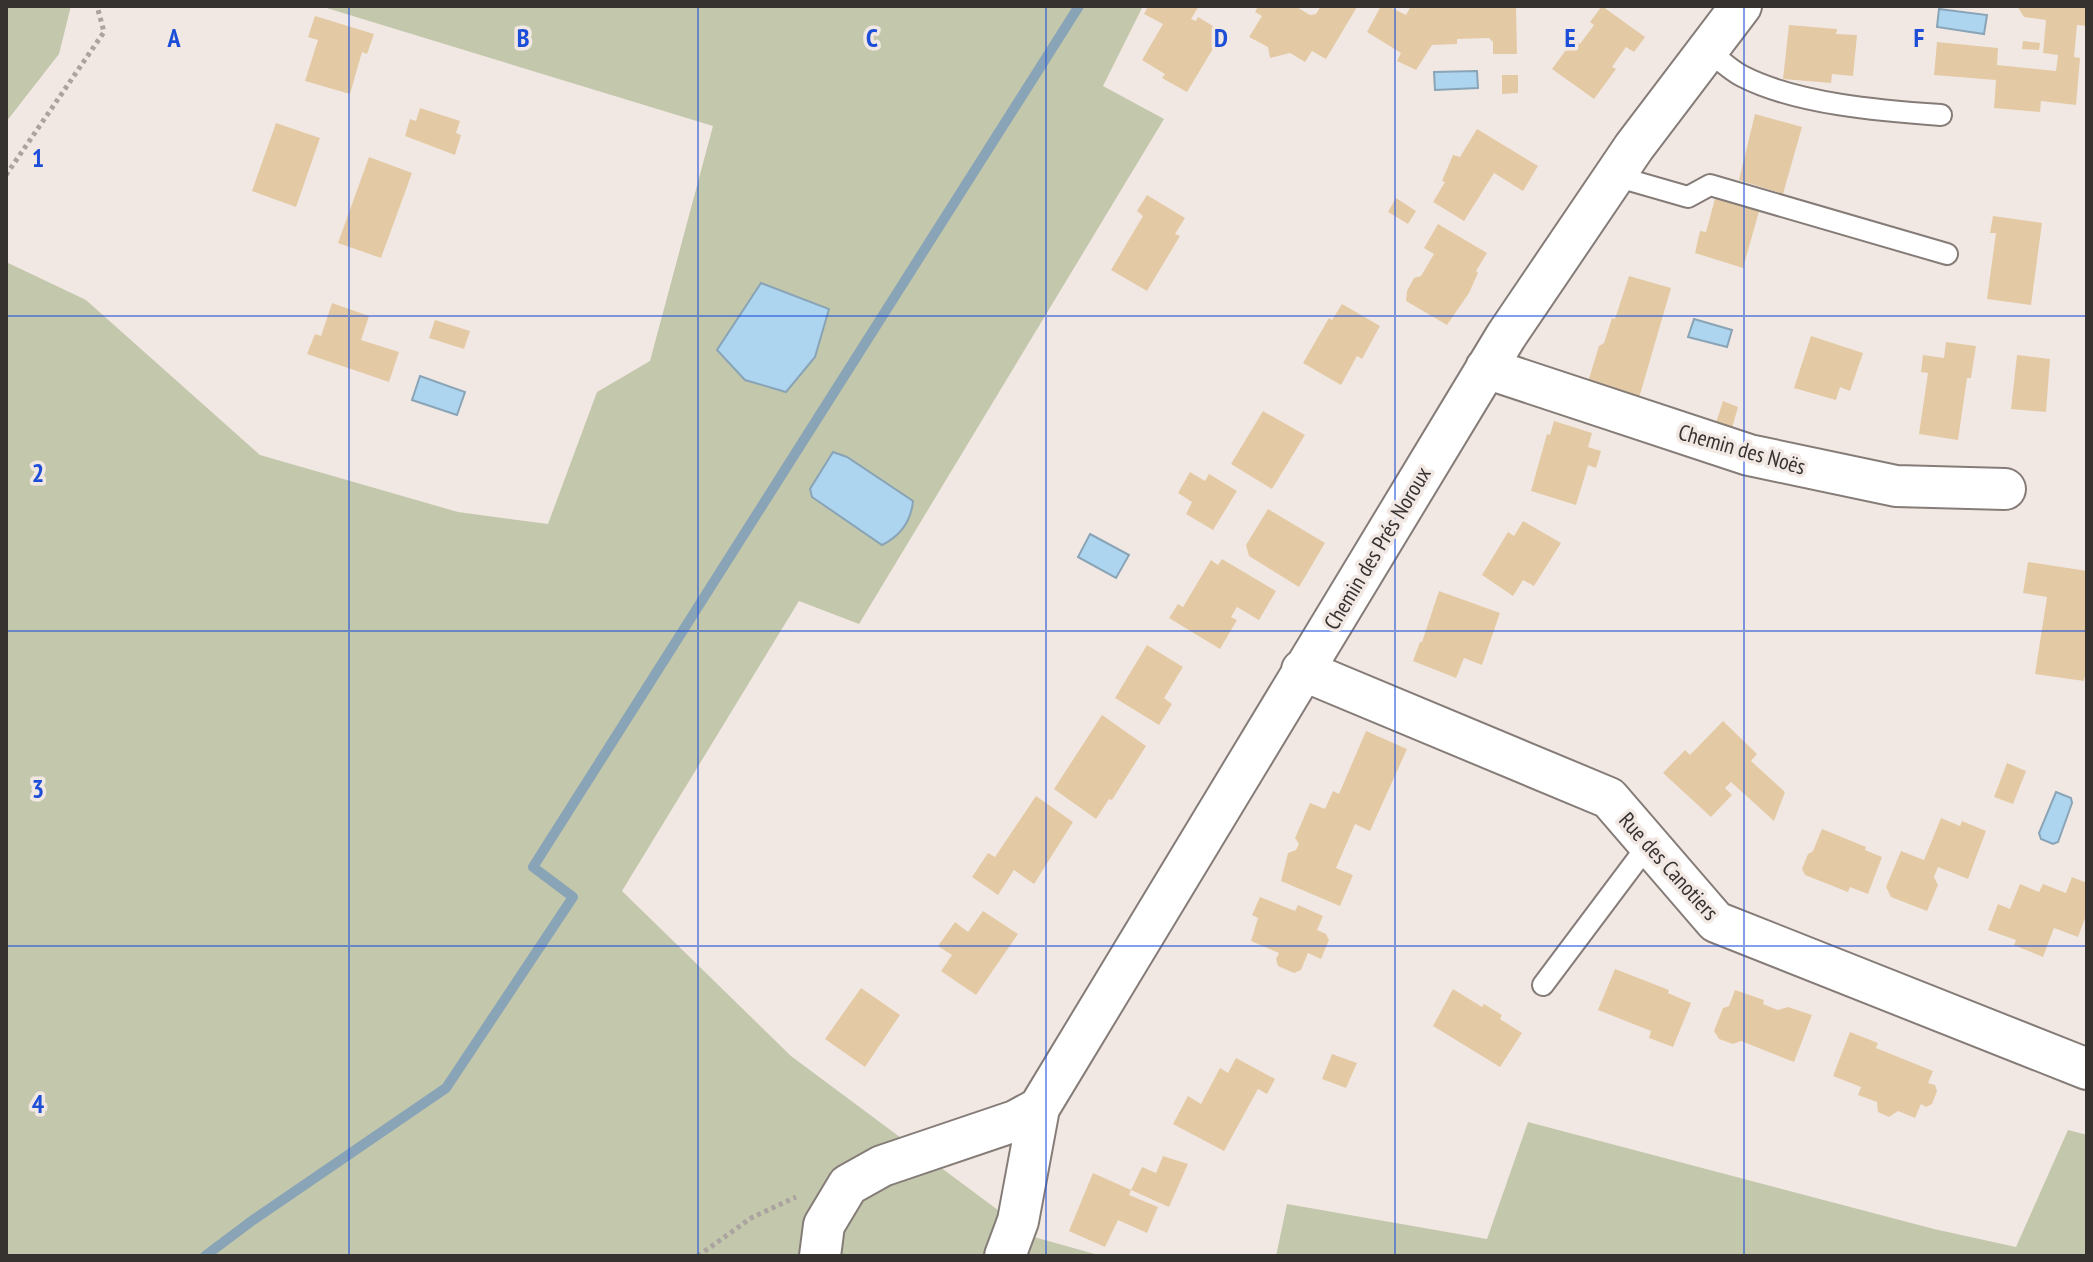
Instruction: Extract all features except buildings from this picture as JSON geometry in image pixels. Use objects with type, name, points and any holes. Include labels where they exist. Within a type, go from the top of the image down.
[{"type":"street","name":"Chemin des Prés Noroux","points":[[1005,1256],[1018,1221],[1039,1108],[1486,368],[1615,176],[1741,6]]},
{"type":"street","name":"Chemin des Noës","points":[[1486,368],[1749,455],[1896,486],[2005,489]]},
{"type":"street","name":"Rue des Canotiers","points":[[1302,670],[1609,798],[1716,922],[2087,1069]]},
{"type":"street","points":[[820,1256],[824,1225],[848,1185],[882,1166],[1015,1121],[1039,1108]]},
{"type":"lane","points":[[1708,50],[1740,75],[1771,89],[1871,110],[1941,115]]},
{"type":"lane","points":[[1615,176],[1688,197],[1710,185],[1947,254]]},
{"type":"lane","points":[[1543,985],[1648,845]]},
{"type":"path","points":[[6,175],[104,32],[97,6]]},
{"type":"path","points":[[698,1256],[751,1218],[800,1195]]},
{"type":"green space","points":[[6,6],[71,6],[59,54],[6,122]]},
{"type":"green space","points":[[320,6],[1143,6],[1103,86],[1164,119],[859,624],[799,601],[622,891],[791,1056],[1034,1237],[1102,1256],[6,1256],[6,262],[86,300],[260,455],[458,512],[548,524],[597,392],[650,361],[713,126]],"holes":[[[833,453],[847,457],[913,501],[904,527],[883,545]]]},
{"type":"green space","points":[[1528,1122],[1934,1229],[2016,1247],[2068,1130],[2087,1135],[2087,1256],[1276,1256],[1287,1204],[1487,1239]]},
{"type":"water","points":[[1939,9],[1987,15],[1984,34],[1937,27]]},
{"type":"water","points":[[1477,71],[1478,88],[1435,90],[1434,72]]},
{"type":"water","points":[[761,283],[829,309],[815,357],[786,392],[745,380],[717,350]]},
{"type":"water","points":[[1694,319],[1732,330],[1727,347],[1688,337]]},
{"type":"water","points":[[420,376],[465,392],[457,415],[412,400]]},
{"type":"water","points":[[833,452],[847,457],[913,501],[907,522],[899,533],[882,545],[812,497],[810,489]]},
{"type":"water","points":[[1090,534],[1129,555],[1116,578],[1078,557]]},
{"type":"water","points":[[2056,792],[2071,798],[2072,803],[2058,842],[2053,844],[2041,839],[2039,833]]},
{"type":"waterway","points":[[205,1256],[446,1088],[573,897],[533,867],[1079,6]]}]
